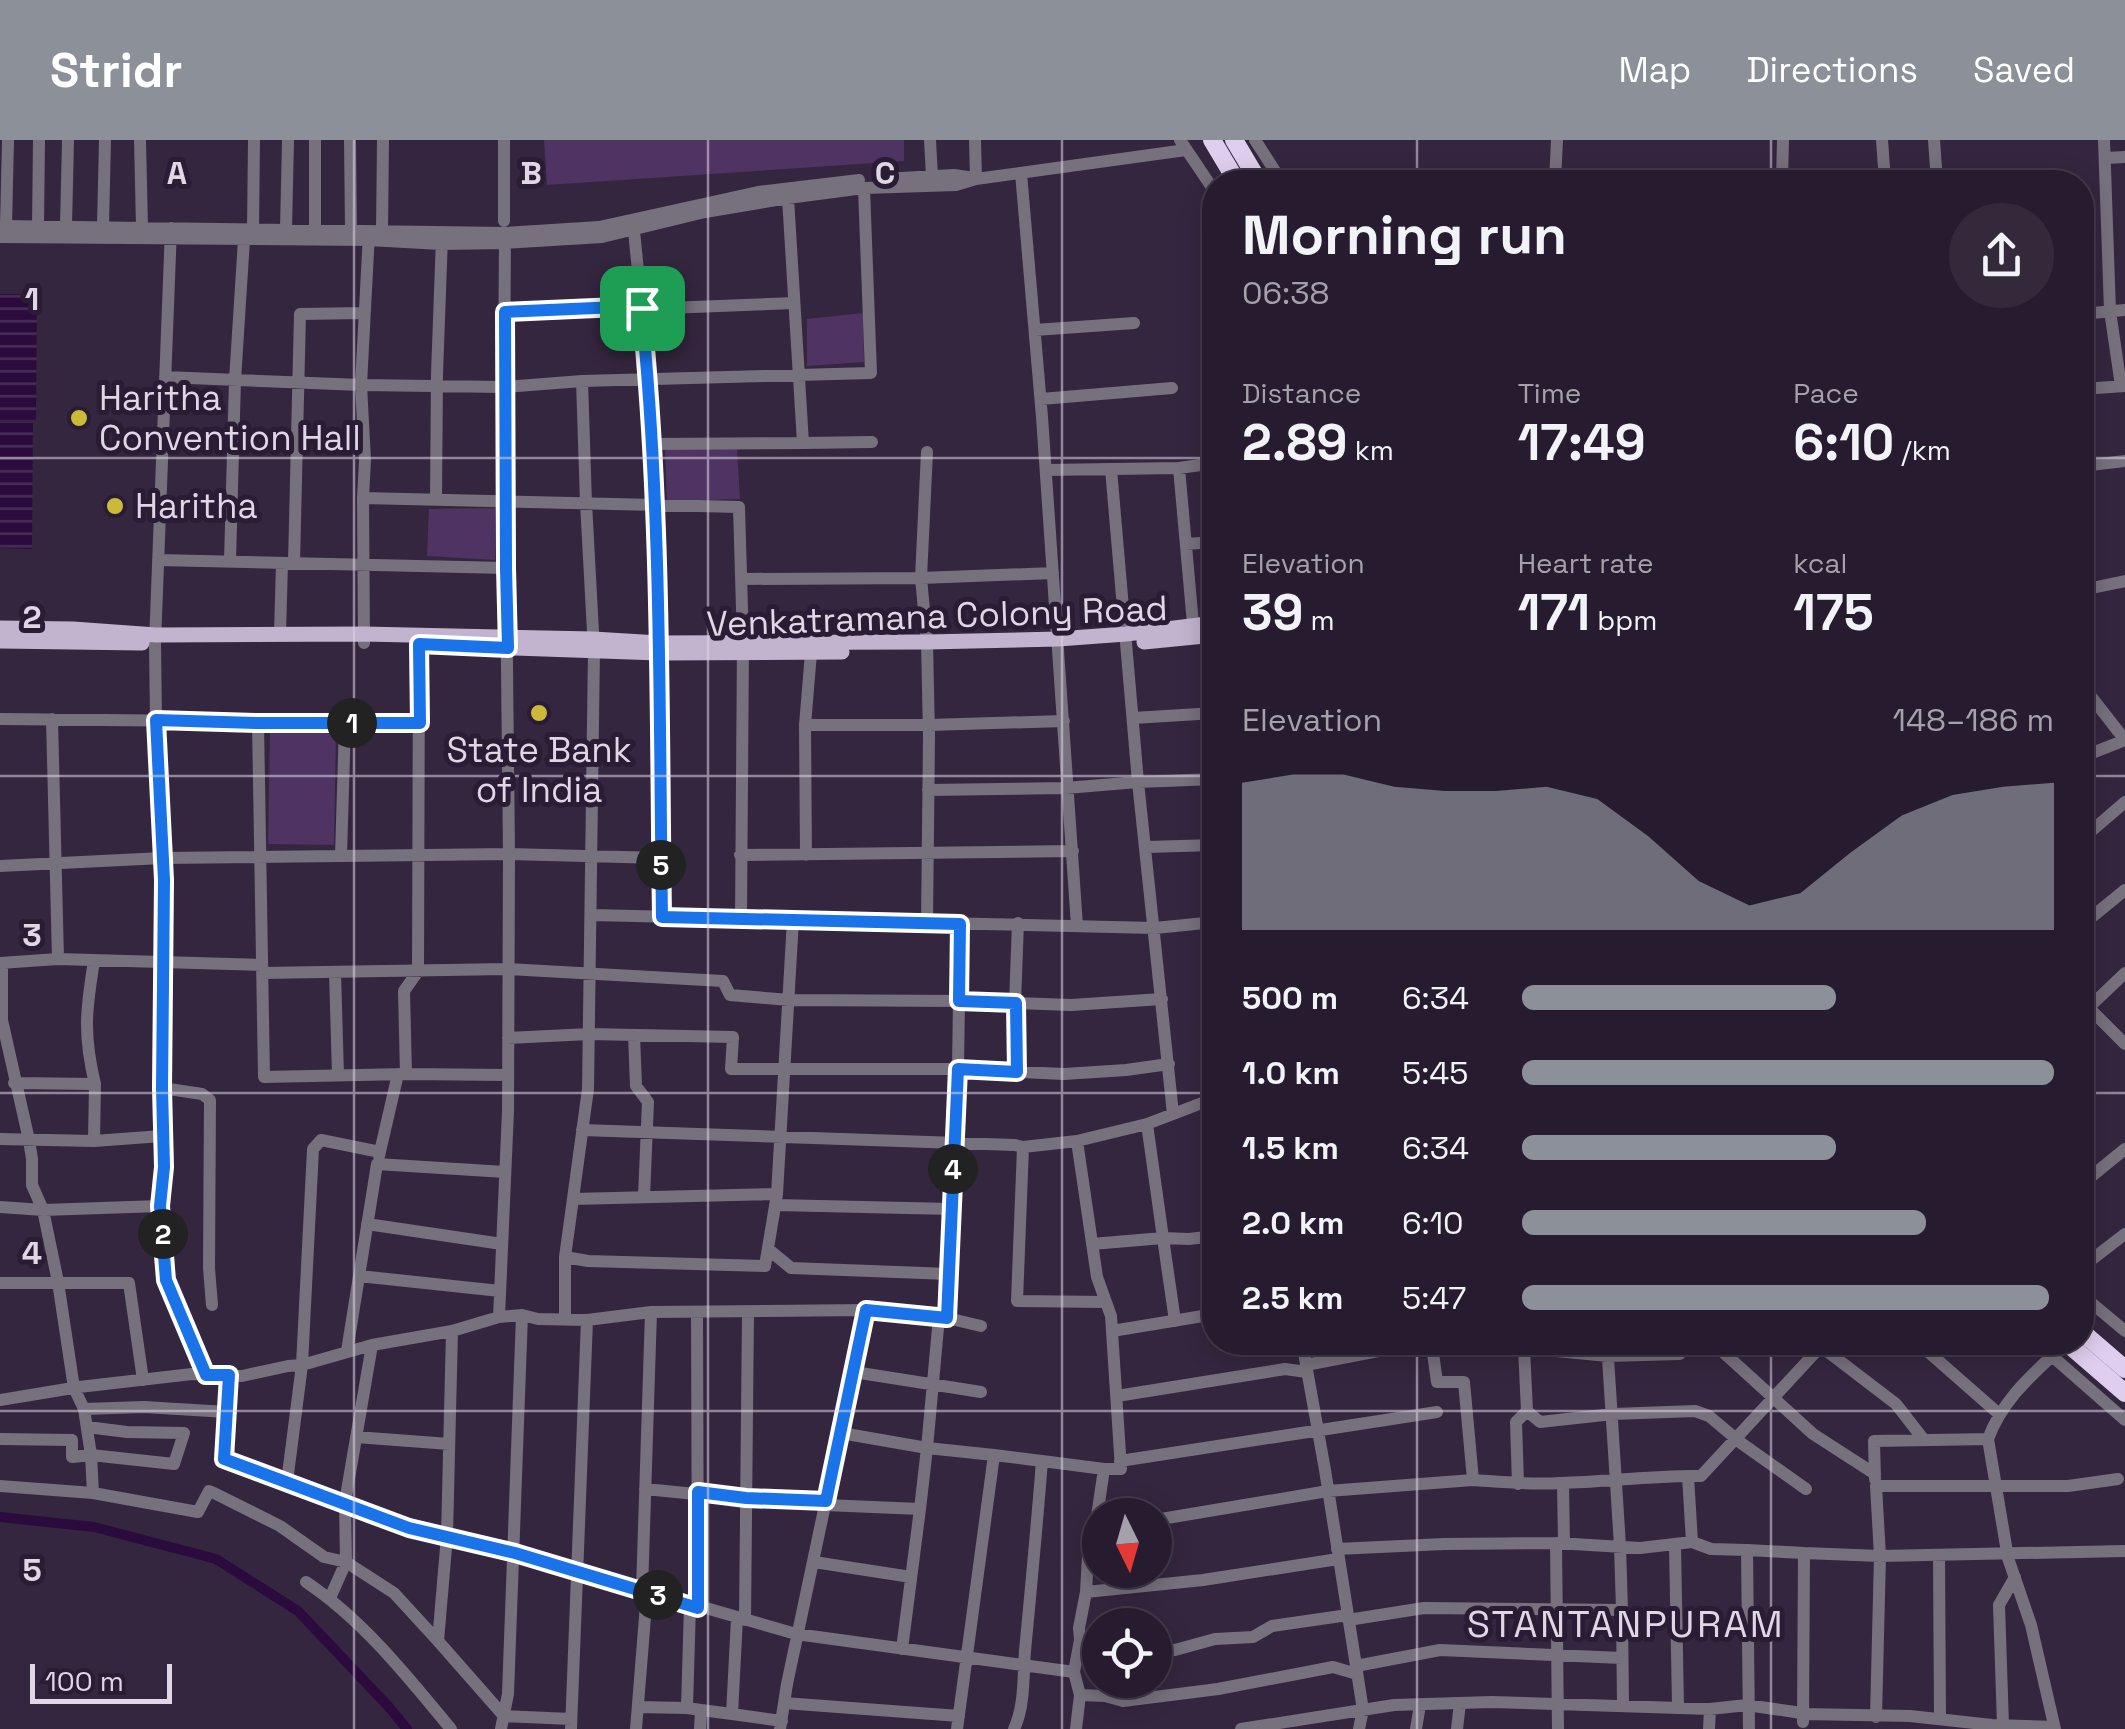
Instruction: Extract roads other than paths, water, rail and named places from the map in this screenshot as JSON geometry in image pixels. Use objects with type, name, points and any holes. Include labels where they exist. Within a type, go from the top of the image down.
[{"type":"highway","points":[[1212,140],[1226,170]]},
{"type":"highway","points":[[1234,140],[1252,170]]},
{"type":"highway","points":[[2094,1342],[2125,1369]]},
{"type":"highway","points":[[2081,1355],[2125,1393]]},
{"type":"main road","points":[[0,628],[73,629],[156,639],[280,634],[508,642]]},
{"type":"main road","points":[[1194,632],[1202,629]]},
{"type":"main road","name":"Venkatramana Colony Road","points":[[0,642],[364,638],[419,644],[508,642],[811,653],[1202,633]]},
{"type":"main road","points":[[742,648],[927,646]]},
{"type":"street","points":[[2,230],[8,140]]},
{"type":"street","points":[[38,226],[39,140]]},
{"type":"street","points":[[66,226],[68,140]]},
{"type":"street","points":[[103,226],[106,140]]},
{"type":"street","points":[[140,140],[142,227]]},
{"type":"street","points":[[230,561],[235,380],[254,140]]},
{"type":"street","points":[[286,229],[288,140]]},
{"type":"street","points":[[315,140],[315,234]]},
{"type":"street","points":[[350,140],[350,230]]},
{"type":"street","points":[[364,638],[364,312],[383,140]]},
{"type":"street","points":[[498,1318],[508,1075],[504,140]]},
{"type":"street","points":[[930,140],[932,176]]},
{"type":"street","points":[[975,140],[976,178]]},
{"type":"street","points":[[1255,140],[1274,170]]},
{"type":"street","points":[[1556,170],[1557,140]]},
{"type":"street","points":[[1782,140],[1782,170]]},
{"type":"street","points":[[1882,140],[1884,170]]},
{"type":"street","points":[[1934,140],[1936,170]]},
{"type":"street","points":[[2094,387],[2123,386],[2104,140]]},
{"type":"street","points":[[711,206],[864,188],[956,185],[976,178],[1183,145],[1202,173]]},
{"type":"street","points":[[2105,158],[2125,156]]},
{"type":"street","points":[[1020,173],[1041,399],[1078,926]]},
{"type":"street","points":[[2,230],[374,234],[442,239],[504,232],[522,237],[602,237],[634,223],[758,192],[932,176],[976,178]]},
{"type":"street","points":[[165,377],[504,387],[582,381],[871,373],[864,188]]},
{"type":"street","points":[[788,198],[803,443]]},
{"type":"street","points":[[634,223],[649,380],[655,505],[662,917]]},
{"type":"street","points":[[2,230],[103,226],[142,227],[171,234]]},
{"type":"street","points":[[248,235],[286,229],[315,234],[350,230],[374,234]]},
{"type":"street","points":[[171,234],[156,639],[162,858],[164,1187],[160,1206],[166,1280],[206,1375]]},
{"type":"street","points":[[436,500],[442,239]]},
{"type":"street","points":[[505,312],[794,303]]},
{"type":"street","points":[[280,634],[288,563],[300,314],[364,312]]},
{"type":"street","points":[[1034,330],[1134,323]]},
{"type":"street","points":[[565,1320],[565,1258],[588,1089],[589,1034],[593,644],[582,381]]},
{"type":"street","points":[[1041,399],[1172,388]]},
{"type":"street","points":[[652,444],[872,442]]},
{"type":"street","points":[[927,452],[921,578],[927,646],[927,924]]},
{"type":"street","points":[[2094,465],[2125,461]]},
{"type":"street","points":[[1046,470],[1202,465]]},
{"type":"street","points":[[1179,468],[1194,632]]},
{"type":"street","points":[[1111,469],[1138,782],[1174,1114]]},
{"type":"street","points":[[363,498],[739,507],[740,919]]},
{"type":"street","points":[[1186,544],[1202,543]]},
{"type":"street","points":[[158,560],[506,568]]},
{"type":"street","points":[[741,578],[1054,573]]},
{"type":"street","points":[[2094,587],[2125,581]]},
{"type":"street","points":[[347,1351],[378,1158],[402,1074],[404,991],[418,970],[419,644]]},
{"type":"street","points":[[806,854],[805,725],[811,653]]},
{"type":"street","points":[[2094,700],[2125,740],[2094,752]]},
{"type":"street","points":[[1133,718],[1202,714]]},
{"type":"street","points":[[0,719],[420,723]]},
{"type":"street","points":[[52,719],[58,959]]},
{"type":"street","points":[[805,725],[1064,720]]},
{"type":"street","points":[[258,723],[264,1077],[508,1075]]},
{"type":"street","points":[[341,856],[344,723]]},
{"type":"street","points":[[928,790],[1066,788],[1202,780]]},
{"type":"street","points":[[2094,829],[2125,802]]},
{"type":"street","points":[[1146,848],[1202,846]]},
{"type":"street","points":[[740,855],[1073,851]]},
{"type":"street","points":[[0,866],[162,858],[418,854],[661,858]]},
{"type":"street","points":[[2094,915],[2125,890]]},
{"type":"street","points":[[591,915],[1154,928],[1202,923]]},
{"type":"street","points":[[565,1258],[764,1266],[776,1200],[793,920]]},
{"type":"street","points":[[1017,1072],[1018,923]]},
{"type":"street","points":[[902,1649],[949,1274],[960,924]]},
{"type":"street","points":[[93,1493],[88,1427],[74,1388],[58,1282],[43,1210],[32,1185],[29,1140],[2,1020],[1,963],[58,959],[335,972],[507,969],[723,981],[730,996],[789,1000],[1071,1005],[1162,999]]},
{"type":"street","points":[[94,960],[86,1016],[87,1051],[95,1084],[94,1140]]},
{"type":"street","points":[[335,972],[338,1075]]},
{"type":"street","points":[[2094,1000],[2125,974]]},
{"type":"street","points":[[2094,1015],[2125,1044]]},
{"type":"street","points":[[508,1038],[589,1034],[733,1038],[731,1069],[958,1069],[1064,1074],[1169,1064]]},
{"type":"street","points":[[634,1035],[636,1086],[648,1102],[644,1197]]},
{"type":"street","points":[[14,1083],[95,1084]]},
{"type":"street","points":[[162,1088],[202,1094],[210,1100],[212,1305]]},
{"type":"street","points":[[582,1130],[1023,1147],[1077,1142],[1147,1124],[1202,1103]]},
{"type":"street","points":[[1147,1124],[1175,1321]]},
{"type":"street","points":[[0,1139],[162,1136]]},
{"type":"street","points":[[287,1482],[302,1365],[313,1149],[320,1140],[378,1158],[505,1172]]},
{"type":"street","points":[[840,1433],[928,1448],[1120,1469],[1111,1316],[1096,1277],[1077,1142]]},
{"type":"street","points":[[1023,1147],[1017,1301],[1106,1302]]},
{"type":"street","points":[[2094,1174],[2125,1149]]},
{"type":"street","points":[[573,1199],[776,1200],[952,1209]]},
{"type":"street","points":[[0,1207],[43,1210],[160,1206]]},
{"type":"street","points":[[368,1224],[502,1244]]},
{"type":"street","points":[[2094,1258],[2125,1234]]},
{"type":"street","points":[[1092,1244],[1202,1237]]},
{"type":"street","points":[[768,1249],[790,1268],[949,1274]]},
{"type":"street","points":[[359,1276],[500,1292]]},
{"type":"street","points":[[0,1283],[130,1283],[143,1380]]},
{"type":"street","points":[[2094,1304],[2122,1324]]},
{"type":"street","points":[[638,1707],[694,1709],[781,1725],[796,1634],[866,1310]]},
{"type":"street","points":[[0,1400],[143,1380],[242,1376],[522,1315],[587,1320],[651,1312],[866,1310],[981,1326]]},
{"type":"street","points":[[636,1729],[644,1591],[651,1312]]},
{"type":"street","points":[[697,1312],[694,1709],[700,1729]]},
{"type":"street","points":[[732,1714],[746,1498],[748,1312]]},
{"type":"street","points":[[502,1722],[508,1694],[515,1553],[522,1315]]},
{"type":"street","points":[[1112,1331],[1202,1316]]},
{"type":"street","points":[[502,1722],[571,1724],[587,1320]]},
{"type":"street","points":[[438,1641],[447,1536],[452,1331]]},
{"type":"street","points":[[330,1598],[346,1562],[345,1502],[372,1345]]},
{"type":"street","points":[[1304,1355],[1362,1710],[1358,1729]]},
{"type":"street","points":[[1117,1396],[1307,1368],[1361,1355]]},
{"type":"street","points":[[1439,1355],[1437,1382],[1464,1382],[1473,1480]]},
{"type":"street","points":[[1518,1484],[1516,1422],[1527,1412],[1525,1355]]},
{"type":"street","points":[[1608,1355],[1620,1546],[1622,1706]]},
{"type":"street","points":[[1726,1355],[1812,1434],[1876,1480],[1996,1487],[2068,1486],[2118,1479]]},
{"type":"street","points":[[1172,1517],[1328,1491],[1473,1480],[1518,1484],[1702,1476],[1810,1355]]},
{"type":"street","points":[[1834,1355],[1896,1404],[1924,1440]]},
{"type":"street","points":[[1932,1355],[1999,1414]]},
{"type":"street","points":[[1240,1729],[1394,1705],[1460,1703],[1710,1709],[1748,1705],[1822,1722],[1910,1716],[2054,1728],[2030,1625],[2008,1554],[1988,1438],[2018,1386],[2052,1356],[2125,1420]]},
{"type":"street","points":[[854,1372],[981,1392]]},
{"type":"street","points":[[229,1375],[224,1459],[409,1528],[515,1553],[796,1634],[1074,1672]]},
{"type":"street","points":[[84,1409],[144,1407],[226,1412]]},
{"type":"street","points":[[1527,1412],[1540,1422],[1695,1410],[1709,1416],[1806,1489]]},
{"type":"street","points":[[1120,1461],[1437,1412]]},
{"type":"street","points":[[0,1439],[72,1440],[72,1457],[91,1455],[174,1464],[184,1433],[88,1427]]},
{"type":"street","points":[[356,1437],[449,1444]]},
{"type":"street","points":[[1876,1717],[1880,1556],[1874,1440],[1988,1438]]},
{"type":"street","points":[[784,1702],[958,1722],[994,1455]]},
{"type":"street","points":[[1014,1729],[1020,1718],[1042,1462]]},
{"type":"street","points":[[1101,1498],[1104,1469]]},
{"type":"street","points":[[1688,1476],[1692,1542]]},
{"type":"street","points":[[1558,1729],[1555,1609],[1563,1483]]},
{"type":"street","points":[[0,1486],[93,1493],[198,1512],[208,1491],[214,1492],[280,1526],[324,1557],[346,1562],[394,1593],[502,1722]]},
{"type":"street","points":[[645,1489],[920,1509]]},
{"type":"street","points":[[1086,1592],[1186,1582],[1338,1554],[1444,1544],[1640,1548],[1692,1542],[1712,1549],[1880,1556],[2125,1551]]},
{"type":"street","points":[[1674,1545],[1678,1707]]},
{"type":"street","points":[[1747,1550],[1749,1729]]},
{"type":"street","points":[[1801,1716],[1804,1553]]},
{"type":"street","points":[[1939,1555],[1940,1720]]},
{"type":"street","points":[[814,1562],[911,1577]]},
{"type":"street","points":[[1996,1726],[1999,1605],[2015,1577]]},
{"type":"street","points":[[306,1582],[330,1598],[402,1671],[451,1729]]},
{"type":"street","points":[[1076,1729],[1080,1694],[1074,1672],[1086,1588]]},
{"type":"street","points":[[1172,1650],[1253,1637],[1272,1626],[1424,1608],[1622,1610]]},
{"type":"street","points":[[1080,1694],[1123,1701],[1218,1689],[1334,1667],[1356,1670],[1440,1650],[1622,1658]]},
{"type":"street","points":[[1458,1729],[1460,1703]]},
{"type":"street","points":[[1416,1729],[1420,1704]]},
{"type":"street","points":[[1709,1729],[1710,1709]]},
{"type":"waterway","points":[[0,1517],[94,1527],[216,1559],[298,1611],[407,1729]]},
{"type":"place","name":"Haritha Convention Hall","points":[[79,418]]},
{"type":"place","name":"Haritha","points":[[115,506]]},
{"type":"place","name":"State Bank of India","points":[[539,713]]},
{"type":"district","name":"STANTANPURAM","points":[[1626,1624]]}]
